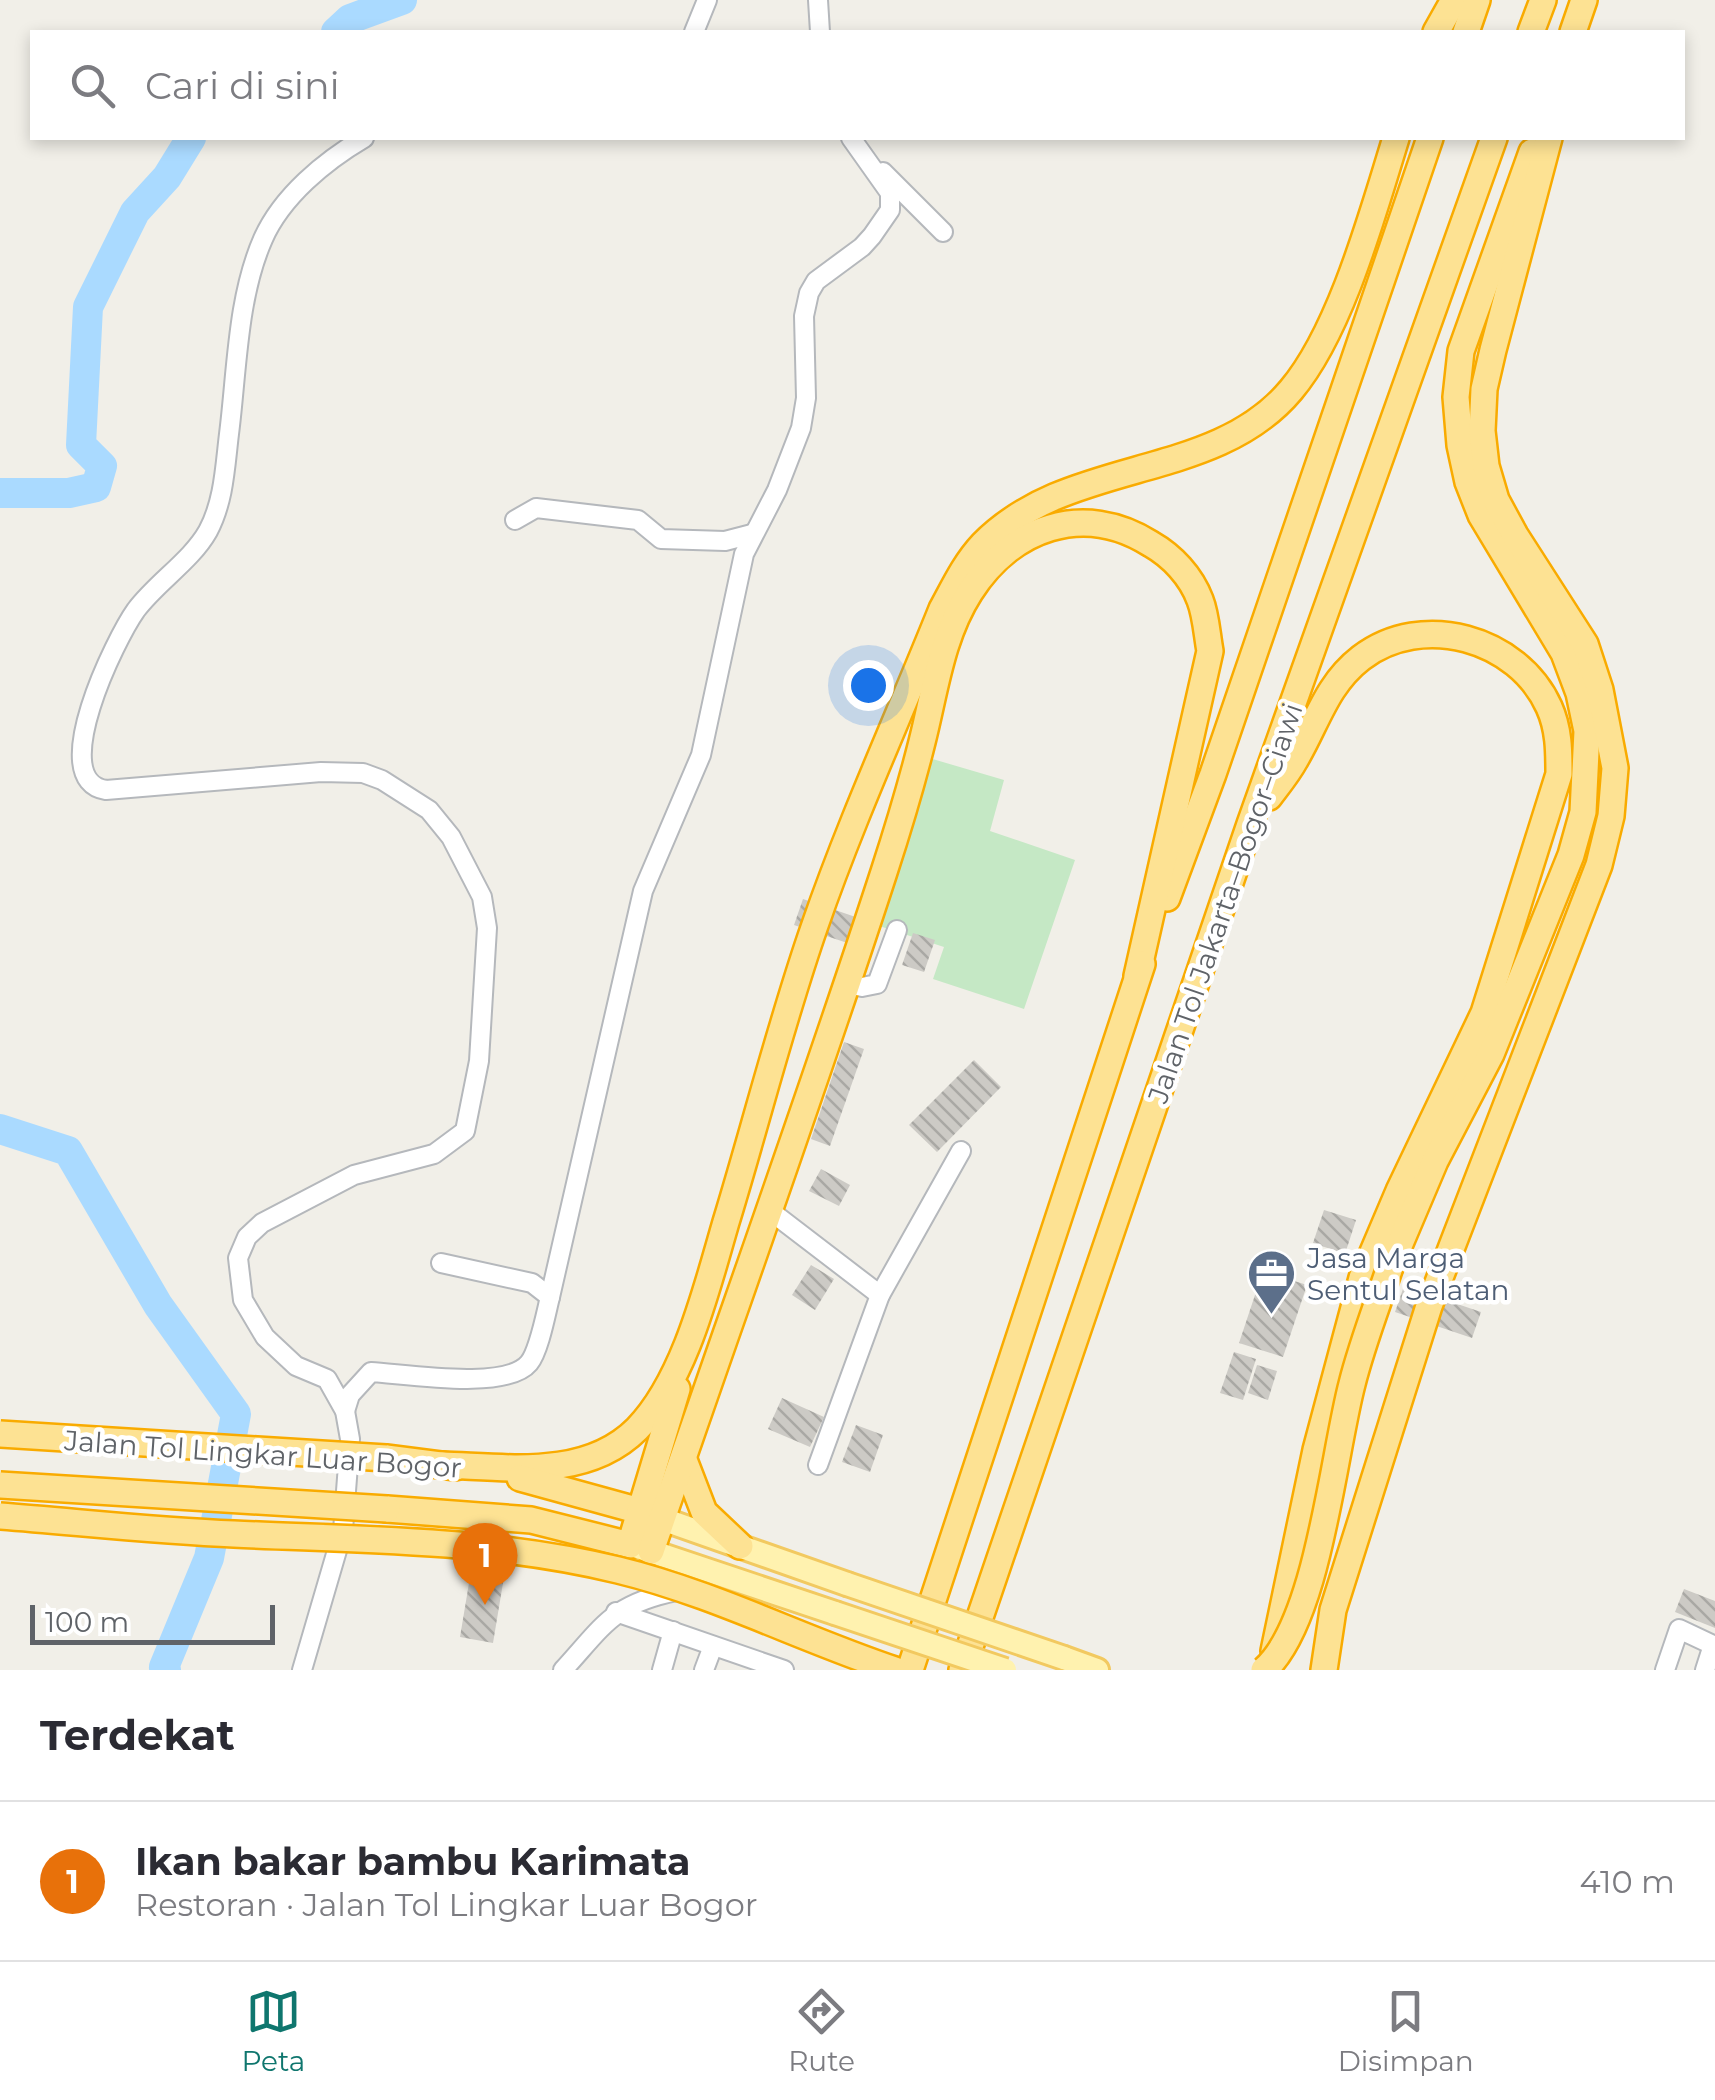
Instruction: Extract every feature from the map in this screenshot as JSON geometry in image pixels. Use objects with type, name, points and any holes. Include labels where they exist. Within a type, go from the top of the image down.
[{"type":"highway","points":[[1437,30],[1454,0]]},
{"type":"highway","points":[[1467,30],[1477,0]]},
{"type":"highway","points":[[1532,30],[1543,0]]},
{"type":"highway","points":[[1574,30],[1584,0]]},
{"type":"highway","points":[[641,1548],[707,1286],[815,925],[942,609],[980,547],[1034,504],[1067,490],[1201,450],[1262,418],[1290,392],[1311,362],[1333,317],[1369,224],[1395,140]]},
{"type":"highway","name":"Jalan Tol Jakarta–Bogor–Ciawi","points":[[910,1670],[1137,976],[1213,774],[1429,140]]},
{"type":"highway","name":"Jalan Tol Jakarta–Bogor–Ciawi","points":[[962,1670],[1250,824],[1493,140]]},
{"type":"highway","points":[[1266,1670],[1296,1620],[1309,1578],[1352,1384],[1390,1266],[1435,1161],[1490,1054],[1572,855],[1583,812],[1587,731],[1579,693],[1564,653],[1481,515],[1460,445],[1456,396],[1462,351],[1536,140]]},
{"type":"highway","points":[[1324,1670],[1333,1610],[1430,1306],[1592,883],[1611,816],[1615,768],[1610,728],[1585,644],[1496,500],[1486,466],[1482,431],[1484,389],[1540,182],[1548,140]]},
{"type":"highway","points":[[651,1515],[684,1460],[846,984],[910,787],[949,630],[969,592],[995,558],[1030,534],[1054,526],[1101,524],[1136,534],[1165,552],[1184,572],[1200,599],[1210,652],[1137,976]]},
{"type":"highway","points":[[1250,824],[1296,760],[1336,680],[1362,657],[1403,638],[1461,636],[1487,645],[1527,674],[1539,689],[1554,722],[1559,740],[1559,774],[1484,1013],[1398,1191],[1362,1278],[1316,1450],[1279,1634],[1266,1670]]},
{"type":"highway","points":[[442,1465],[562,1466],[612,1447],[654,1409],[674,1374],[707,1286]]},
{"type":"highway","name":"Jalan Tol Lingkar Luar Bogor","points":[[0,1434],[386,1458],[541,1481],[651,1515]]},
{"type":"highway","points":[[684,1460],[704,1512],[740,1546]]},
{"type":"highway","name":"Jalan Tol Lingkar Luar Bogor","points":[[0,1484],[531,1520],[641,1548]]},
{"type":"highway","points":[[0,1516],[231,1534],[416,1540],[518,1550],[618,1570],[678,1588],[895,1670]]},
{"type":"highway","points":[[1252,1670],[1279,1634]]},
{"type":"main road","points":[[651,1515],[1097,1670]]},
{"type":"main road","points":[[641,1548],[1005,1670]]},
{"type":"street","points":[[695,30],[707,0]]},
{"type":"street","points":[[818,0],[820,30]]},
{"type":"street","points":[[302,1670],[343,1530],[350,1439],[345,1411],[327,1379],[296,1366],[266,1338],[243,1300],[238,1258],[247,1237],[262,1222],[354,1175],[434,1154],[465,1130],[478,1061],[487,928],[482,896],[451,837],[429,810],[382,780],[362,773],[320,772],[106,790],[95,788],[84,776],[81,748],[103,667],[136,610],[207,533],[222,498],[249,287],[262,240],[312,175],[361,140]]},
{"type":"street","points":[[345,1411],[350,1395],[371,1372],[463,1378],[513,1376],[531,1362],[550,1297],[643,891],[701,755],[744,554],[777,490],[801,428],[806,398],[804,316],[809,292],[816,281],[862,247],[892,204],[890,193],[853,140]]},
{"type":"street","points":[[870,162],[943,232]]},
{"type":"street","points":[[515,520],[536,508],[638,520],[662,539],[725,541],[752,534]]},
{"type":"street","points":[[846,984],[877,984],[897,930]]},
{"type":"street","points":[[818,1465],[880,1295],[961,1152]]},
{"type":"street","points":[[769,1210],[880,1295]]},
{"type":"street","points":[[441,1263],[532,1284],[550,1297]]},
{"type":"street","points":[[563,1670],[616,1612],[641,1598],[677,1592],[694,1564]]},
{"type":"street","points":[[616,1612],[784,1670]]},
{"type":"street","points":[[1665,1670],[1679,1629],[1713,1645],[1704,1670]]},
{"type":"street","points":[[662,1670],[673,1631]]},
{"type":"street","points":[[704,1670],[713,1646]]},
{"type":"green space","points":[[919,755],[1004,780],[990,831],[1075,860],[1024,1009],[933,979],[944,947],[867,922]]},
{"type":"building","points":[[803,899],[879,925],[871,951],[794,925]]},
{"type":"building","points":[[913,933],[935,940],[924,972],[902,965]]},
{"type":"building","points":[[844,1042],[864,1049],[830,1146],[811,1139]]},
{"type":"building","points":[[974,1060],[1001,1087],[937,1152],[909,1125]]},
{"type":"building","points":[[821,1169],[850,1185],[839,1206],[809,1191]]},
{"type":"building","points":[[1324,1210],[1356,1220],[1345,1254],[1313,1243]]},
{"type":"building","points":[[811,1265],[834,1279],[815,1310],[792,1295]]},
{"type":"building","points":[[1263,1271],[1307,1285],[1283,1357],[1239,1343]]},
{"type":"building","points":[[1404,1286],[1481,1312],[1472,1338],[1395,1312]]},
{"type":"building","points":[[1234,1352],[1256,1359],[1243,1400],[1220,1393]]},
{"type":"building","points":[[1257,1365],[1277,1371],[1268,1400],[1248,1393]]},
{"type":"building","points":[[782,1398],[824,1417],[810,1447],[768,1429]]},
{"type":"building","points":[[856,1425],[883,1435],[870,1472],[842,1462]]},
{"type":"building","points":[[472,1565],[505,1571],[493,1643],[460,1637]]},
{"type":"building","points":[[1684,1589],[1715,1601],[1715,1628],[1675,1612]]},
{"type":"waterway","points":[[338,30],[350,19],[402,0]]},
{"type":"waterway","points":[[0,493],[69,493],[96,487],[102,466],[81,445],[88,307],[135,212],[167,177],[190,140]]},
{"type":"waterway","points":[[0,1129],[68,1151],[158,1305],[236,1414],[209,1558],[166,1670]]},
{"type":"place","name":"Jasa Marga Sentul Selatan","points":[[1272,1316]]},
{"type":"place","name":"Ikan bakar bambu Karimata","points":[[485,1605]]}]
